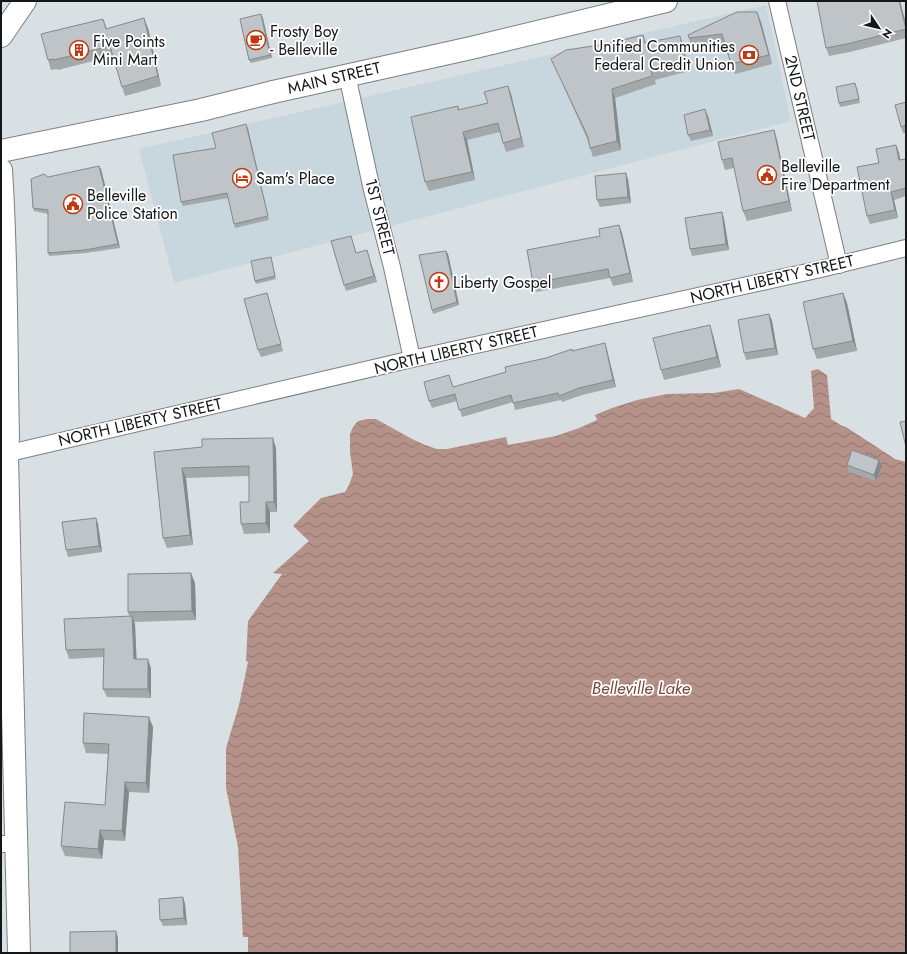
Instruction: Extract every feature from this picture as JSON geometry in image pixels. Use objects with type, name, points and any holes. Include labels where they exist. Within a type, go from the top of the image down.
[{"type":"main road","points":[[1,36],[25,1]]},
{"type":"main road","name":"MAIN STREET","points":[[1,151],[174,116],[347,75],[471,48],[666,1]]},
{"type":"main road","points":[[1,170],[3,204],[3,301],[8,437],[4,454],[8,844],[19,953]]},
{"type":"street","name":"2ND STREET","points":[[777,1],[839,264]]},
{"type":"street","name":"1ST STREET","points":[[347,75],[372,190],[392,267],[412,359]]},
{"type":"street","name":"NORTH LIBERTY STREET","points":[[4,454],[412,359],[906,248]]},
{"type":"shaded area","points":[[766,5],[791,121],[174,283],[139,149]]},
{"type":"water","name":"Belleville Lake","points":[[818,369],[827,375],[831,419],[895,459],[906,462],[906,953],[248,953],[248,937],[243,937],[238,847],[226,788],[226,748],[239,705],[248,662],[246,661],[248,621],[282,574],[273,573],[309,541],[293,526],[321,498],[345,492],[349,485],[353,474],[350,452],[350,434],[358,421],[376,419],[412,439],[437,449],[447,449],[506,437],[508,445],[556,436],[579,428],[597,420],[595,415],[637,400],[667,394],[714,393],[739,389],[805,418],[814,408],[811,371]]},
{"type":"building","points":[[817,1],[899,1],[906,29],[826,48]]},
{"type":"building","name":"Unified Communities Federal Credit Union","points":[[737,12],[757,12],[769,55],[731,64],[722,34],[689,38],[688,35]]},
{"type":"building","name":"Frosty Boy - Belleville","points":[[261,14],[270,55],[249,60],[240,19]]},
{"type":"building","points":[[144,18],[158,76],[122,87],[110,46],[54,60],[48,60],[41,34],[103,19],[106,29]]},
{"type":"building","points":[[643,35],[645,43],[680,36],[686,63],[651,71],[652,76],[612,89],[617,141],[590,148],[588,137],[551,59],[566,50],[607,44]]},
{"type":"building","points":[[855,83],[859,99],[839,103],[836,87]]},
{"type":"building","points":[[508,86],[521,138],[503,143],[498,123],[463,132],[472,172],[425,182],[411,117],[458,106],[458,110],[488,103],[484,92]]},
{"type":"building","points":[[906,102],[906,125],[901,127],[895,105]]},
{"type":"building","points":[[705,109],[710,130],[688,135],[684,115]]},
{"type":"building","points":[[246,124],[268,216],[234,224],[227,193],[181,202],[173,155],[216,148],[212,133]]},
{"type":"building","points":[[774,130],[789,201],[743,211],[732,158],[722,160],[718,142]]},
{"type":"building","points":[[896,145],[899,160],[906,159],[906,188],[891,192],[895,210],[867,216],[857,167],[879,163],[876,149]]},
{"type":"building","points":[[99,166],[118,244],[85,250],[48,253],[48,210],[33,208],[31,179],[44,174],[48,177]]},
{"type":"building","points":[[626,173],[628,197],[597,200],[595,176]]},
{"type":"building","points":[[722,212],[726,244],[690,249],[685,218]]},
{"type":"building","points":[[619,225],[630,273],[610,278],[608,269],[533,283],[527,250],[600,236],[599,229]]},
{"type":"building","points":[[351,236],[356,253],[367,250],[374,276],[344,285],[331,241]]},
{"type":"building","name":"Liberty Gospel","points":[[446,251],[457,302],[432,310],[419,255]]},
{"type":"building","points":[[271,257],[275,276],[255,281],[251,261]]},
{"type":"building","points":[[267,293],[281,344],[258,350],[244,299]]},
{"type":"building","points":[[843,293],[853,341],[813,349],[803,302]]},
{"type":"building","points":[[769,314],[775,348],[744,353],[738,320]]},
{"type":"building","points":[[710,325],[717,357],[661,370],[653,338]]},
{"type":"building","points":[[605,343],[613,380],[579,388],[559,396],[558,393],[513,403],[511,395],[459,410],[455,394],[429,401],[424,382],[449,375],[453,387],[506,372],[505,367],[546,358],[572,349],[572,351]]},
{"type":"building","points":[[906,421],[906,447],[900,422]]},
{"type":"building","points":[[273,438],[274,502],[266,502],[266,523],[241,524],[240,502],[249,502],[249,466],[182,468],[190,535],[163,538],[154,452],[202,447],[202,439]]},
{"type":"building","points":[[852,450],[879,460],[874,475],[847,465]]},
{"type":"building","points":[[96,518],[99,546],[66,550],[62,522]]},
{"type":"building","points":[[191,573],[192,611],[128,612],[128,574]]},
{"type":"building","points":[[132,616],[134,659],[148,659],[148,689],[103,689],[104,649],[66,650],[64,619]]},
{"type":"building","points":[[84,713],[149,717],[146,783],[125,782],[122,831],[100,830],[98,849],[61,846],[65,802],[105,805],[109,744],[83,743]]},
{"type":"building","points":[[183,897],[184,918],[160,920],[159,899]]},
{"type":"building","points":[[116,931],[116,953],[70,953],[70,932]]},
{"type":"place","name":"Frosty Boy - Belleville","points":[[256,40]]},
{"type":"place","name":"Five Points Mini Mart","points":[[79,50]]},
{"type":"place","name":"Unified Communities Federal Credit Union","points":[[749,55]]},
{"type":"place","name":"Belleville Fire Department","points":[[767,175]]},
{"type":"place","name":"Sam's Place","points":[[242,178]]},
{"type":"place","name":"Belleville Police Station","points":[[73,204]]},
{"type":"place","name":"Liberty Gospel","points":[[439,282]]}]
